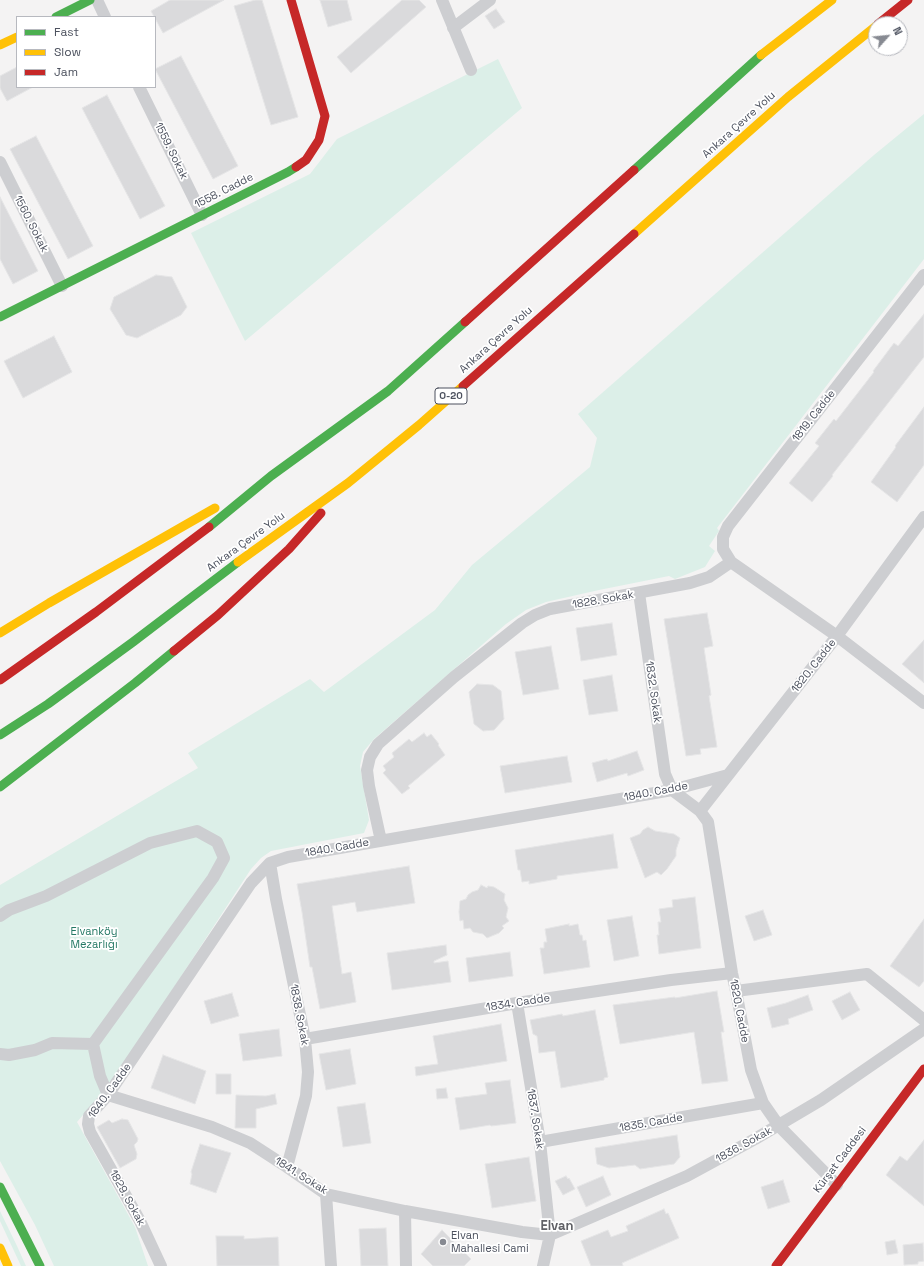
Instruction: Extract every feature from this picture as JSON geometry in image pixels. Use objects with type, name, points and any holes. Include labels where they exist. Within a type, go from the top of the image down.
[{"type":"main road","points":[[58,16],[90,0]]},
{"type":"main road","name":"1558. Cadde","points":[[0,316],[288,172],[306,160],[319,140],[325,116],[291,0]]},
{"type":"main road","points":[[0,680],[199,535],[271,476],[388,391],[759,57],[832,0]]},
{"type":"main road","name":"Ankara Çevre Yolu","points":[[888,16],[908,0]]},
{"type":"main road","name":"Ankara Çevre Yolu","points":[[0,735],[48,704],[348,482],[419,424],[788,97],[868,32]]},
{"type":"main road","points":[[0,45],[16,37]]},
{"type":"main road","points":[[0,633],[49,603],[271,476]]},
{"type":"main road","points":[[0,787],[134,683],[218,615],[289,549],[348,482]]},
{"type":"main road","name":"Kürşat Caddesi","points":[[776,1266],[924,1069]]},
{"type":"main road","points":[[0,1187],[40,1266]]},
{"type":"main road","points":[[0,1248],[8,1266]]},
{"type":"street","points":[[97,0],[105,16]]},
{"type":"street","points":[[442,0],[471,70]]},
{"type":"street","points":[[453,28],[490,0]]},
{"type":"street","name":"1559. Sokak","points":[[139,88],[202,215]]},
{"type":"street","name":"1560. Sokak","points":[[0,162],[62,286]]},
{"type":"street","name":"1819. Cadde","points":[[731,562],[723,549],[723,537],[728,526],[924,275]]},
{"type":"street","name":"1820. Cadde","points":[[700,811],[837,636],[924,518]]},
{"type":"street","points":[[731,562],[837,636],[924,703]]},
{"type":"street","name":"1828. Sokak","points":[[381,841],[369,786],[367,770],[370,757],[378,744],[454,677],[522,623],[535,615],[550,609],[690,583],[709,577],[731,562]]},
{"type":"street","name":"1832. Sokak","points":[[639,593],[662,758],[672,790]]},
{"type":"street","name":"1840. Cadde","points":[[90,1132],[88,1124],[89,1116],[108,1095],[251,883],[270,863],[288,857],[672,790],[728,775]]},
{"type":"street","name":"1820. Cadde","points":[[672,790],[700,811],[708,822],[732,973],[751,1070],[763,1103],[779,1126],[837,1185]]},
{"type":"street","points":[[0,916],[9,910],[46,896],[150,843],[197,831],[217,842],[224,858],[213,878],[93,1044],[100,1076],[108,1095]]},
{"type":"street","name":"1838. Sokak","points":[[270,863],[305,1038],[308,1072],[306,1096],[287,1166]]},
{"type":"street","name":"1834. Cadde","points":[[305,1038],[517,1003],[671,980],[732,973]]},
{"type":"street","points":[[736,991],[867,974],[924,1020]]},
{"type":"street","name":"1837. Sokak","points":[[517,1003],[540,1142],[550,1235],[543,1266]]},
{"type":"street","name":"1836. Sokak","points":[[550,1235],[687,1176],[779,1126],[827,1096],[924,1029]]},
{"type":"street","points":[[0,1054],[35,1050],[52,1043],[93,1044]]},
{"type":"street","name":"1841. Sokak","points":[[108,1095],[212,1128],[250,1144],[287,1166],[326,1194],[405,1211],[522,1232],[550,1235]]},
{"type":"street","name":"1835. Cadde","points":[[540,1142],[763,1103]]},
{"type":"street","name":"1829. Sokak","points":[[90,1132],[140,1221],[161,1266]]},
{"type":"street","points":[[326,1194],[331,1266]]},
{"type":"street","points":[[405,1211],[406,1266]]},
{"type":"green space","points":[[498,59],[522,108],[245,341],[191,233],[310,174],[337,139]]},
{"type":"green space","name":"Elvanköy Mezarlığı","points":[[924,114],[924,259],[717,528],[719,531],[709,546],[715,551],[705,567],[675,579],[669,576],[599,590],[546,602],[526,610],[506,624],[374,739],[363,752],[360,766],[369,820],[364,833],[271,851],[261,858],[251,869],[115,1078],[77,1122],[135,1227],[148,1266],[54,1266],[35,1225],[0,1161],[0,885],[198,768],[188,753],[310,679],[324,692],[435,610],[472,565],[590,467],[597,438],[578,414],[874,155]]},
{"type":"green space","points":[[0,1211],[26,1266],[21,1266],[0,1221]]},
{"type":"building","points":[[170,0],[224,0],[163,33],[156,20],[156,16],[154,16],[151,11]]},
{"type":"building","points":[[255,0],[262,0],[298,117],[271,125],[234,6]]},
{"type":"building","points":[[320,0],[347,0],[352,20],[328,27]]},
{"type":"building","points":[[402,0],[419,0],[426,7],[351,73],[337,57]]},
{"type":"building","points":[[496,9],[505,22],[494,29],[485,16]]},
{"type":"building","points":[[181,56],[238,166],[213,179],[156,68]]},
{"type":"building","points":[[16,68],[16,88],[31,88],[7,101],[0,88],[0,76]]},
{"type":"building","points":[[107,95],[165,206],[140,219],[82,108]]},
{"type":"building","points":[[36,136],[93,246],[68,259],[10,149]]},
{"type":"building","points":[[0,197],[38,271],[13,284],[0,259]]},
{"type":"building","points":[[156,275],[172,277],[187,307],[181,315],[137,338],[126,335],[110,309],[114,297]]},
{"type":"building","points":[[924,314],[924,357],[812,502],[789,483],[819,446],[815,443],[834,419],[836,421],[874,372],[873,371],[894,343],[898,346]]},
{"type":"building","points":[[54,336],[72,372],[23,398],[4,361]]},
{"type":"building","points":[[924,407],[924,465],[897,502],[871,482]]},
{"type":"building","points":[[707,613],[713,646],[704,648],[711,695],[709,696],[717,747],[700,749],[701,754],[686,756],[664,619]]},
{"type":"building","points":[[612,623],[617,655],[581,661],[576,628]]},
{"type":"building","points":[[924,640],[924,683],[902,664]]},
{"type":"building","points":[[551,646],[559,689],[523,695],[515,652]]},
{"type":"building","points":[[612,675],[618,711],[589,715],[583,680]]},
{"type":"building","points":[[477,684],[493,685],[501,691],[504,719],[494,730],[483,731],[474,724],[469,692]]},
{"type":"building","points":[[424,733],[427,737],[431,734],[445,755],[408,786],[410,788],[402,794],[383,773],[386,770],[383,766],[394,757],[392,753],[409,739],[412,742]]},
{"type":"building","points":[[637,751],[644,770],[628,776],[627,773],[597,782],[592,763],[607,759],[608,761]]},
{"type":"building","points":[[567,756],[572,782],[505,793],[500,766]]},
{"type":"building","points":[[648,827],[655,831],[674,834],[680,838],[676,850],[676,856],[667,869],[661,875],[657,872],[645,878],[630,838],[640,834]]},
{"type":"building","points":[[613,834],[618,868],[557,876],[557,879],[529,884],[529,881],[522,882],[520,870],[518,870],[515,850]]},
{"type":"building","points":[[409,866],[415,903],[357,912],[355,902],[332,906],[342,974],[351,972],[356,1002],[320,1009],[312,967],[310,967],[297,884]]},
{"type":"building","points":[[481,885],[487,888],[488,886],[494,887],[505,894],[504,900],[508,908],[506,917],[509,921],[502,926],[504,928],[499,933],[487,938],[483,934],[473,932],[470,928],[464,929],[463,920],[460,921],[460,901],[466,899],[472,892],[478,890]]},
{"type":"building","points":[[695,897],[701,948],[659,954],[657,935],[659,935],[658,922],[661,922],[659,909],[673,907],[672,900]]},
{"type":"building","points":[[763,910],[772,935],[754,941],[745,916]]},
{"type":"building","points":[[632,916],[639,956],[614,961],[607,920]]},
{"type":"building","points":[[924,919],[924,981],[919,987],[890,966]]},
{"type":"building","points":[[569,924],[569,926],[578,924],[583,941],[586,940],[590,967],[544,974],[540,948],[544,948],[544,942],[547,942],[545,929]]},
{"type":"building","points":[[446,945],[447,955],[434,961],[434,963],[448,961],[451,982],[392,990],[387,953]]},
{"type":"building","points":[[510,952],[513,976],[469,982],[466,958]]},
{"type":"building","points":[[717,991],[724,1032],[721,1032],[728,1081],[702,1084],[694,1032],[620,1044],[613,1005],[675,998]]},
{"type":"building","points":[[850,992],[860,1010],[842,1020],[832,1001]]},
{"type":"building","points":[[232,993],[239,1016],[211,1024],[204,1001]]},
{"type":"building","points":[[808,995],[813,1010],[788,1019],[789,1024],[772,1028],[767,1008]]},
{"type":"building","points":[[595,1010],[608,1077],[604,1078],[604,1080],[561,1088],[555,1051],[539,1053],[537,1036],[533,1034],[530,1020]]},
{"type":"building","points":[[501,1024],[507,1061],[416,1076],[415,1067],[438,1064],[433,1036]]},
{"type":"building","points":[[279,1029],[282,1056],[243,1061],[239,1034]]},
{"type":"building","points":[[350,1049],[356,1084],[326,1090],[319,1054]]},
{"type":"building","points":[[163,1055],[206,1071],[195,1104],[151,1088]]},
{"type":"building","points":[[216,1074],[231,1074],[231,1094],[216,1094]]},
{"type":"building","points":[[510,1080],[516,1123],[490,1125],[460,1130],[455,1098],[487,1094],[485,1083]]},
{"type":"building","points":[[446,1088],[448,1098],[437,1099],[436,1089]]},
{"type":"building","points":[[275,1094],[277,1104],[256,1109],[256,1128],[235,1128],[236,1095],[266,1096]]},
{"type":"building","points":[[365,1103],[371,1143],[343,1147],[337,1107]]},
{"type":"building","points":[[122,1119],[128,1120],[138,1139],[134,1145],[137,1154],[136,1159],[120,1168],[97,1127],[109,1120],[112,1123]]},
{"type":"building","points":[[677,1135],[680,1157],[674,1164],[640,1169],[635,1165],[609,1168],[597,1164],[595,1148]]},
{"type":"building","points":[[924,1140],[924,1206],[886,1175],[900,1156],[907,1161]]},
{"type":"building","points":[[200,1144],[231,1153],[216,1193],[190,1184],[191,1172]]},
{"type":"building","points":[[529,1157],[536,1201],[492,1208],[485,1164]]},
{"type":"building","points":[[566,1176],[568,1179],[569,1178],[575,1189],[563,1195],[555,1181]]},
{"type":"building","points":[[603,1176],[611,1195],[586,1207],[577,1187]]},
{"type":"building","points":[[783,1180],[790,1202],[768,1209],[761,1187]]},
{"type":"building","points":[[664,1209],[666,1214],[668,1213],[679,1238],[622,1263],[623,1266],[591,1266],[581,1241],[608,1230],[611,1237],[628,1231],[626,1226]]},
{"type":"building","points":[[386,1228],[388,1266],[361,1266],[359,1229]]},
{"type":"building","name":"Elvan Mahallesi Cami","points":[[442,1230],[471,1259],[464,1266],[433,1266],[421,1254]]},
{"type":"building","points":[[216,1236],[244,1236],[244,1239],[278,1237],[279,1266],[217,1266]]},
{"type":"building","points":[[895,1240],[898,1253],[887,1255],[885,1242]]},
{"type":"building","points":[[923,1243],[924,1261],[918,1262],[918,1264],[904,1265],[903,1245]]},
{"type":"traffic: fast","points":[[58,16],[90,0]]},
{"type":"traffic: fast","points":[[634,170],[761,55]]},
{"type":"traffic: fast","points":[[0,317],[296,167]]},
{"type":"traffic: fast","points":[[209,527],[271,476],[388,391],[465,322]]},
{"type":"traffic: fast","points":[[0,735],[48,704],[133,642],[238,562]]},
{"type":"traffic: fast","points":[[0,787],[174,651]]},
{"type":"traffic: fast","points":[[0,1187],[40,1266]]},
{"type":"traffic: slow","points":[[761,55],[832,0]]},
{"type":"traffic: slow","points":[[634,234],[788,97],[868,32]]},
{"type":"traffic: slow","points":[[0,45],[16,37]]},
{"type":"traffic: slow","points":[[238,562],[348,483],[419,425],[463,386]]},
{"type":"traffic: slow","points":[[0,633],[49,603],[215,508]]},
{"type":"traffic: slow","points":[[0,1248],[8,1266]]},
{"type":"traffic: jam","points":[[291,0],[325,116],[319,140],[306,160],[296,167]]},
{"type":"traffic: jam","points":[[888,16],[908,0]]},
{"type":"traffic: jam","points":[[465,322],[634,170]]},
{"type":"traffic: jam","points":[[463,386],[634,234]]},
{"type":"traffic: jam","points":[[174,651],[218,615],[289,549],[321,513]]},
{"type":"traffic: jam","points":[[0,680],[96,612],[209,527]]},
{"type":"traffic: jam","points":[[776,1266],[924,1069]]},
{"type":"place","name":"Elvan Mahallesi Cami","points":[[443,1242]]},
{"type":"district","name":"Elvan","points":[[557,1226]]}]
